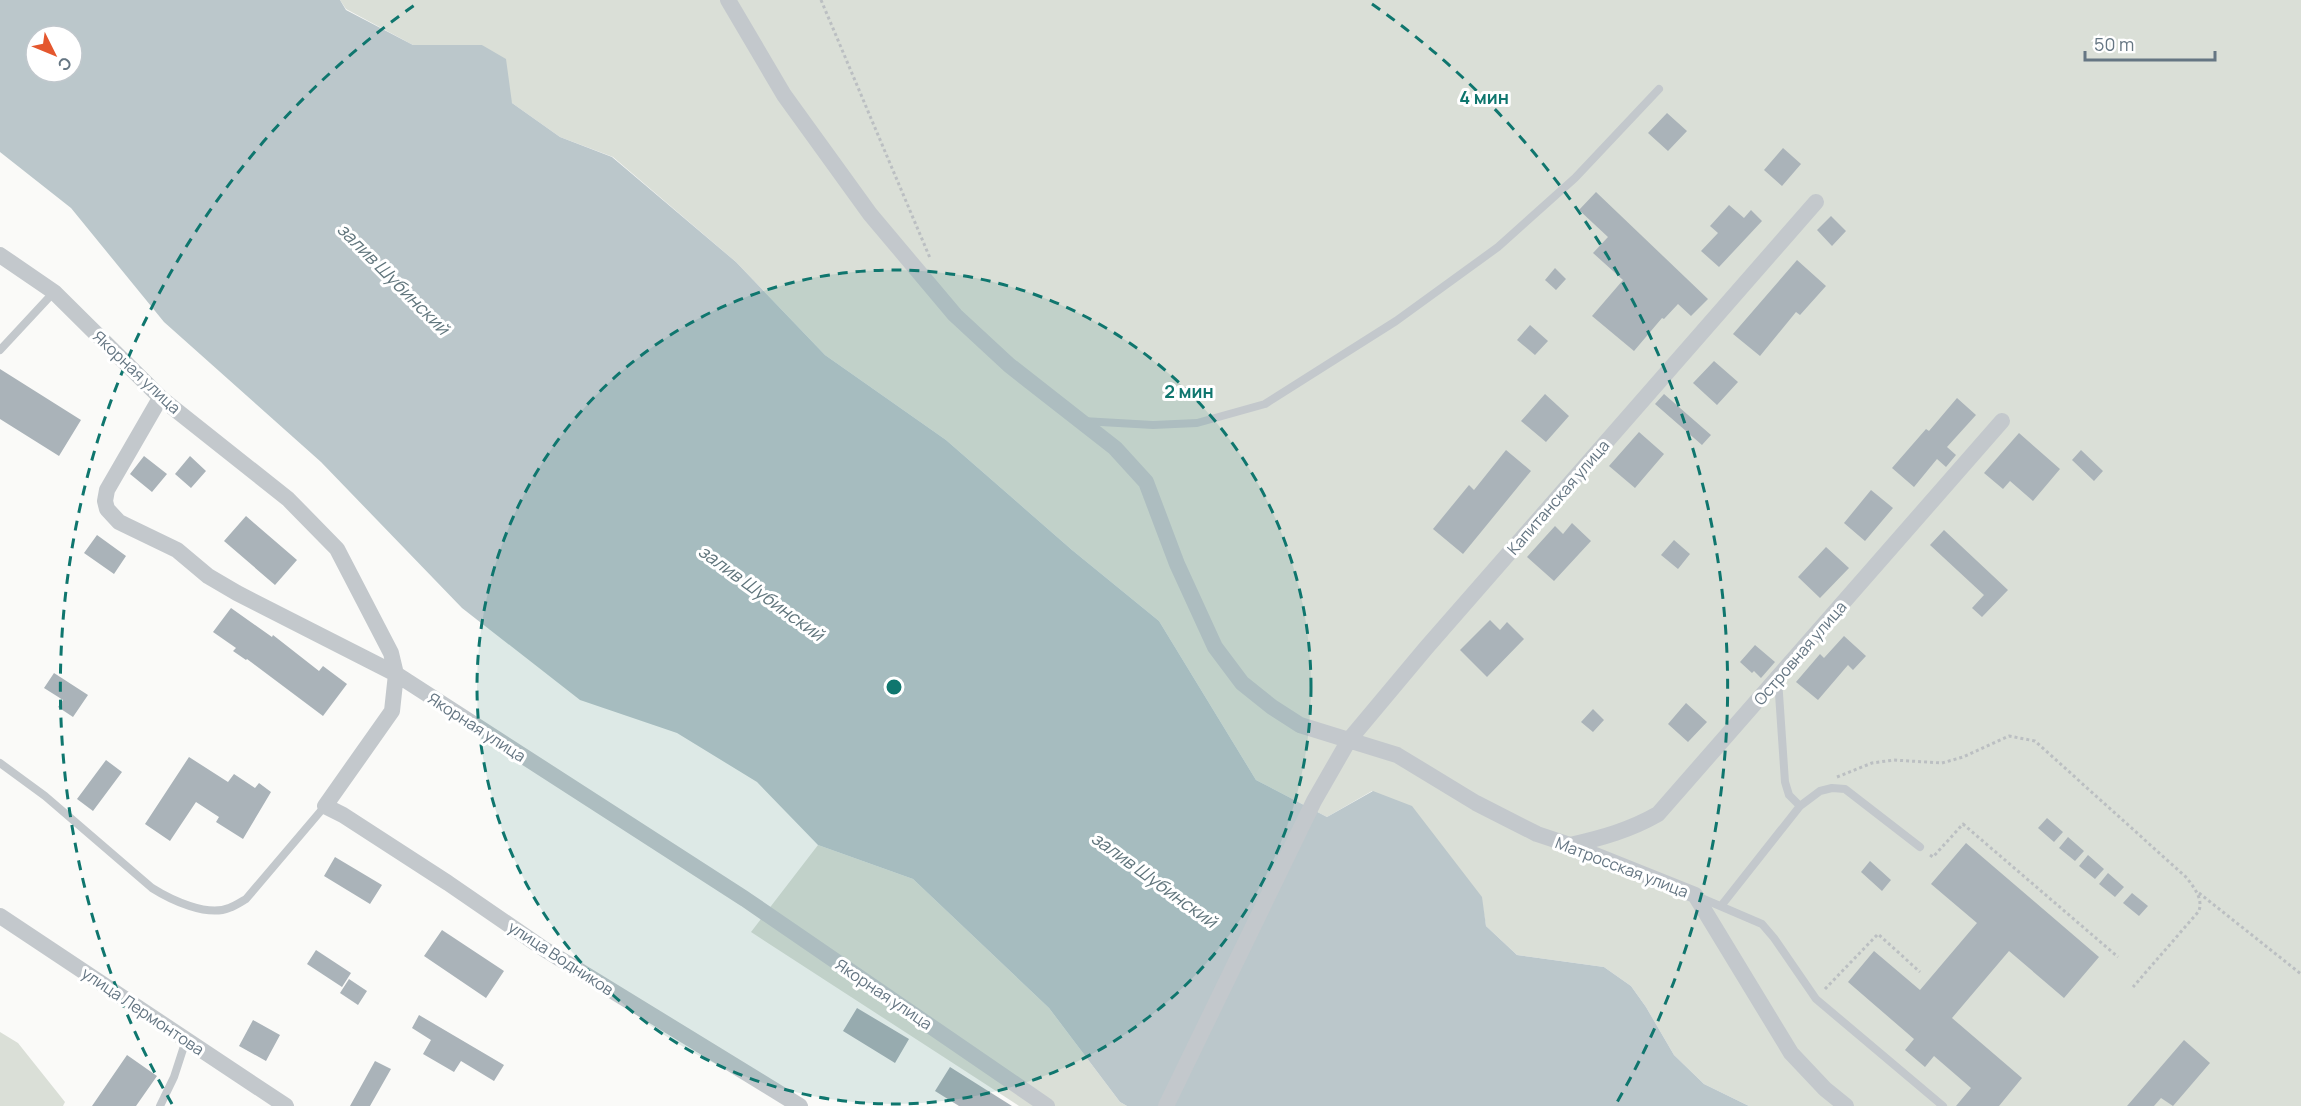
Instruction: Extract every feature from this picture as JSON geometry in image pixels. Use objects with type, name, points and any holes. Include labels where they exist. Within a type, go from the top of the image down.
[{"type":"street","name":"Матросская улица","points":[[728,0],[784,95],[870,214],[947,306],[1009,365],[1115,448],[1146,482],[1178,564],[1215,646],[1242,683],[1272,707],[1300,725],[1397,755],[1486,808],[1537,834],[1695,895],[1791,1053],[1825,1089],[1846,1106]]},
{"type":"street","name":"Капитанская улица","points":[[1166,1106],[1314,801],[1349,740],[1433,639],[1816,202]]},
{"type":"street","name":"Якорная улица","points":[[0,255],[54,292],[162,399],[288,499],[337,549],[386,644],[396,674],[745,899],[1047,1106]]},
{"type":"street","points":[[162,399],[159,400],[107,490],[105,501],[107,509],[119,522],[177,550],[208,576],[396,674],[392,711],[325,806]]},
{"type":"street","name":"Островная улица","points":[[1570,845],[1604,838],[1658,814],[2002,421]]},
{"type":"street","name":"улица Водников","points":[[325,806],[448,883],[544,949],[800,1106]]},
{"type":"street","name":"улица Лермонтова","points":[[0,916],[286,1106]]},
{"type":"lane","points":[[1083,421],[1153,425],[1197,423],[1265,404],[1396,321],[1498,247],[1575,178],[1659,89]]},
{"type":"lane","points":[[0,350],[54,292]]},
{"type":"lane","points":[[1778,678],[1785,782],[1789,795],[1800,806]]},
{"type":"lane","points":[[0,763],[45,796],[152,888],[170,899],[216,911],[229,908],[246,899],[325,806]]},
{"type":"lane","points":[[1721,906],[1800,806],[1820,791],[1832,788],[1845,789],[1920,847]]},
{"type":"lane","points":[[1695,895],[1762,924],[1816,999],[1942,1106]]},
{"type":"lane","points":[[160,1106],[174,1077],[186,1040]]},
{"type":"path","points":[[821,0],[932,260]]},
{"type":"path","points":[[1820,791],[1840,774],[1872,763],[1894,760],[1942,763],[1963,757],[2009,736],[2035,741],[2187,878],[2197,892],[2301,974]]},
{"type":"path","points":[[1920,847],[1933,857],[1963,824],[2118,957]]},
{"type":"path","points":[[2133,987],[2199,911],[2201,905],[2197,892]]},
{"type":"path","points":[[1816,999],[1878,934],[1920,972]]},
{"type":"shaded area","points":[[340,0],[2301,0],[2301,1106],[1749,1106],[1704,1084],[1674,1055],[1631,986],[1604,967],[1517,955],[1486,926],[1481,897],[1372,791],[1327,817],[1256,780],[1159,621],[1072,550],[946,440],[825,355],[736,262],[613,157],[560,137],[512,103],[482,45],[413,45],[346,9]]},
{"type":"shaded area","points":[[818,845],[913,879],[1049,1008],[1120,1102],[1127,1106],[1019,1106],[751,932]]},
{"type":"shaded area","points":[[0,1032],[18,1043],[65,1102],[63,1106],[0,1106]]},
{"type":"water","name":"залив Шубинский","points":[[0,0],[340,0],[346,10],[413,45],[482,45],[506,59],[512,103],[560,137],[612,157],[736,262],[825,355],[946,440],[1072,550],[1159,621],[1256,780],[1327,817],[1373,791],[1412,806],[1482,897],[1486,926],[1517,955],[1604,967],[1631,986],[1674,1055],[1704,1084],[1749,1106],[1127,1106],[1120,1102],[1049,1008],[913,879],[818,845],[757,782],[677,733],[580,700],[462,608],[321,462],[164,322],[71,208],[0,152]]},
{"type":"building","points":[[1667,113],[1687,131],[1668,151],[1648,133]]},
{"type":"building","points":[[1783,148],[1801,164],[1782,186],[1764,170]]},
{"type":"building","points":[[1596,192],[1708,299],[1691,316],[1678,304],[1664,319],[1662,318],[1634,351],[1592,316],[1623,280],[1593,253],[1608,237],[1579,210]]},
{"type":"building","points":[[1729,205],[1744,218],[1751,210],[1762,221],[1719,267],[1701,251],[1718,233],[1710,226]]},
{"type":"building","points":[[1831,216],[1846,231],[1832,246],[1817,230]]},
{"type":"building","points":[[1797,260],[1826,286],[1800,315],[1796,312],[1760,356],[1733,334]]},
{"type":"building","points":[[1555,268],[1566,279],[1556,290],[1545,280]]},
{"type":"building","points":[[1530,325],[1548,341],[1535,355],[1517,340]]},
{"type":"building","points":[[1714,361],[1738,382],[1717,405],[1693,383]]},
{"type":"building","points":[[0,369],[81,420],[59,456],[0,419]]},
{"type":"building","points":[[1545,394],[1569,416],[1546,442],[1521,421]]},
{"type":"building","points":[[1664,394],[1711,435],[1702,445],[1655,404]]},
{"type":"building","points":[[1957,398],[1976,415],[1947,447],[1956,455],[1946,467],[1937,459],[1914,487],[1892,468],[1926,429],[1929,431]]},
{"type":"building","points":[[1639,432],[1664,454],[1635,488],[1609,466]]},
{"type":"building","points":[[2019,433],[2060,469],[2033,501],[2010,481],[2003,489],[1984,473]]},
{"type":"building","points":[[1506,450],[1531,471],[1463,554],[1433,529],[1469,485],[1474,490]]},
{"type":"building","points":[[2081,450],[2103,471],[2094,481],[2072,460]]},
{"type":"building","points":[[144,456],[167,474],[152,492],[130,474]]},
{"type":"building","points":[[190,456],[206,471],[191,488],[175,474]]},
{"type":"building","points":[[1871,490],[1893,508],[1865,541],[1844,523]]},
{"type":"building","points":[[246,516],[297,560],[275,585],[224,541]]},
{"type":"building","points":[[1572,523],[1591,541],[1554,581],[1527,557],[1555,526],[1563,534]]},
{"type":"building","points":[[1944,530],[2008,590],[1982,617],[1972,608],[1984,595],[1930,545]]},
{"type":"building","points":[[97,535],[126,556],[114,574],[84,553]]},
{"type":"building","points":[[1674,540],[1690,554],[1678,569],[1661,555]]},
{"type":"building","points":[[1826,547],[1849,568],[1820,598],[1798,577]]},
{"type":"building","points":[[231,608],[272,637],[273,635],[319,671],[323,666],[347,684],[323,716],[233,651],[236,648],[213,632]]},
{"type":"building","points":[[1490,620],[1500,630],[1507,622],[1524,639],[1487,677],[1460,650]]},
{"type":"building","points":[[1844,636],[1866,656],[1853,670],[1848,665],[1818,700],[1796,682],[1820,654],[1824,658]]},
{"type":"building","points":[[1755,645],[1775,662],[1761,678],[1740,662]]},
{"type":"building","points":[[54,673],[88,695],[73,717],[58,707],[63,700],[44,688]]},
{"type":"building","points":[[1686,703],[1707,722],[1688,742],[1668,724]]},
{"type":"building","points":[[1593,709],[1604,720],[1593,732],[1581,722]]},
{"type":"building","points":[[189,757],[228,782],[234,774],[255,788],[259,783],[271,792],[243,839],[216,822],[219,817],[196,802],[170,841],[145,824]]},
{"type":"building","points":[[106,760],[122,772],[93,811],[77,799]]},
{"type":"building","points":[[2047,818],[2063,832],[2054,842],[2038,828]]},
{"type":"building","points":[[2068,837],[2084,851],[2075,861],[2059,848]]},
{"type":"building","points":[[1966,843],[2099,957],[2064,998],[2009,951],[1952,1018],[2022,1078],[1999,1106],[1956,1106],[1971,1088],[1934,1056],[1925,1067],[1905,1050],[1914,1039],[1848,982],[1874,951],[1920,990],[1977,923],[1931,884]]},
{"type":"building","points":[[2088,855],[2104,869],[2095,879],[2079,866]]},
{"type":"building","points":[[335,857],[382,885],[370,904],[324,876]]},
{"type":"building","points":[[1870,861],[1891,880],[1882,891],[1861,872]]},
{"type":"building","points":[[2108,873],[2124,887],[2115,897],[2099,884]]},
{"type":"building","points":[[2132,893],[2148,906],[2139,916],[2123,903]]},
{"type":"building","points":[[442,930],[504,971],[486,998],[424,956]]},
{"type":"building","points":[[316,950],[351,973],[342,987],[307,964]]},
{"type":"building","points":[[349,979],[367,991],[358,1005],[340,993]]},
{"type":"building","points":[[857,1008],[909,1039],[895,1063],[843,1031]]},
{"type":"building","points":[[419,1015],[504,1065],[494,1081],[461,1061],[454,1072],[423,1054],[431,1040],[412,1028]]},
{"type":"building","points":[[253,1020],[280,1035],[266,1061],[239,1046]]},
{"type":"building","points":[[2184,1040],[2210,1063],[2173,1106],[2161,1098],[2154,1106],[2127,1106]]},
{"type":"building","points":[[127,1055],[157,1076],[136,1106],[92,1106]]},
{"type":"building","points":[[375,1061],[391,1069],[370,1106],[350,1106]]},
{"type":"building","points":[[950,1067],[1012,1106],[959,1106],[935,1091]]}]
